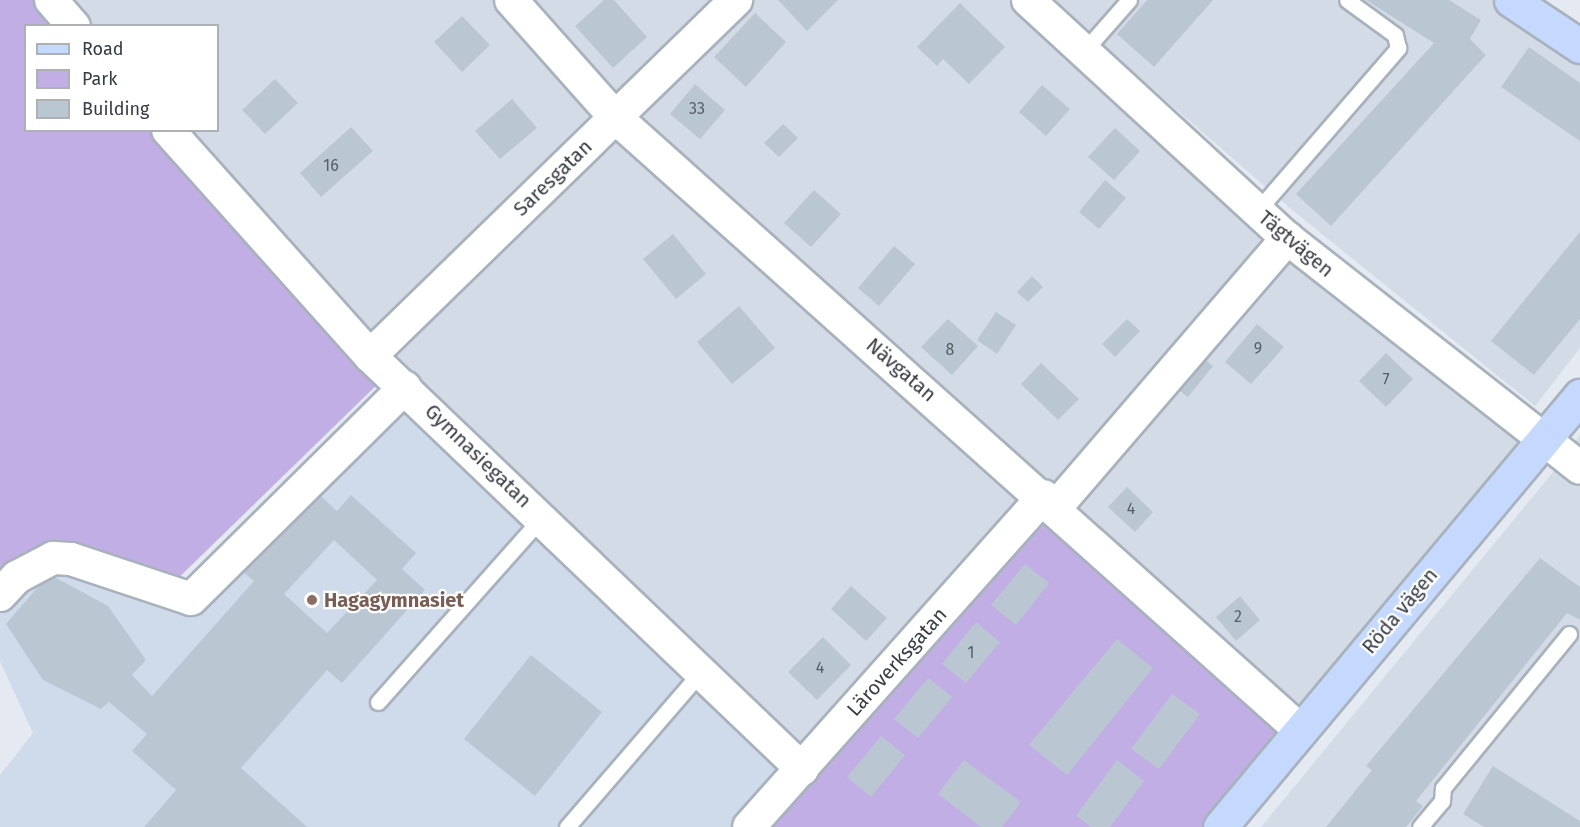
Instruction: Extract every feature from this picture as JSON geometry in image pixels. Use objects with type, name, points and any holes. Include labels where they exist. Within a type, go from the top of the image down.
[{"type":"street","points":[[51,0],[72,24]]},
{"type":"street","name":"Nävgatan","points":[[511,0],[615,117],[1050,501],[1300,730]]},
{"type":"street","name":"Saresgatan","points":[[370,356],[736,0]]},
{"type":"street","name":"Tägtvägen","points":[[1028,0],[1287,238],[1542,441],[1580,468]]},
{"type":"street","points":[[1511,0],[1580,46]]},
{"type":"street","name":"Gymnasiegatan","points":[[170,132],[370,356],[542,517],[802,769]]},
{"type":"street","name":"Läroverksgatan","points":[[749,827],[1050,501],[1287,238]]},
{"type":"street","points":[[0,595],[17,577],[53,558],[71,559],[191,599],[405,387]]},
{"type":"street","name":"Röda vägen","points":[[1220,827],[1580,396]]},
{"type":"lane","points":[[1084,51],[1129,0]]},
{"type":"lane","points":[[1257,212],[1398,48],[1395,35],[1347,0]]},
{"type":"lane","points":[[378,702],[542,517]]},
{"type":"lane","points":[[1420,827],[1442,801],[1443,788],[1569,634]]},
{"type":"lane","points":[[567,827],[701,672]]},
{"type":"shaded area","points":[[64,0],[508,0],[607,115],[371,345],[181,132],[219,132],[219,24],[86,24]]},
{"type":"shaded area","points":[[525,0],[721,0],[615,103]]},
{"type":"shaded area","points":[[745,0],[1016,0],[1525,438],[1292,712],[629,116]]},
{"type":"shaded area","points":[[1050,0],[1494,0],[1580,58],[1580,348],[1535,406],[1291,209]]},
{"type":"shaded area","points":[[617,125],[1031,494],[798,752],[385,353]]},
{"type":"shaded area","name":"Hagagymnasiet","points":[[388,377],[792,769],[739,827],[0,827],[0,775],[33,733],[0,661],[0,605],[54,561],[170,596]]},
{"type":"shaded area","points":[[1580,435],[1580,827],[1261,827],[1558,466]]},
{"type":"green space","points":[[0,0],[42,0],[65,24],[24,24],[24,132],[164,132],[387,375],[167,589],[55,557],[0,595]]},
{"type":"green space","points":[[1044,496],[1300,730],[1220,827],[749,827]]},
{"type":"building","points":[[604,0],[614,0],[647,37],[613,68],[575,26]]},
{"type":"building","points":[[778,0],[838,0],[807,31]]},
{"type":"building","points":[[1147,0],[1213,0],[1154,67],[1117,34]]},
{"type":"building","points":[[1366,0],[1449,0],[1481,20],[1470,39],[1486,55],[1331,226],[1296,194],[1434,43]]},
{"type":"building","points":[[960,3],[1005,47],[969,84],[943,59],[937,66],[917,47]]},
{"type":"building","points":[[755,13],[786,42],[746,87],[714,57]]},
{"type":"building","points":[[462,16],[490,45],[462,72],[434,42]]},
{"type":"building","points":[[1529,47],[1580,83],[1580,141],[1501,87]]},
{"type":"building","points":[[275,79],[298,103],[265,134],[242,110]]},
{"type":"building","points":[[695,84],[725,110],[700,139],[670,114]]},
{"type":"building","points":[[1042,85],[1070,109],[1046,136],[1019,112]]},
{"type":"building","points":[[512,99],[537,128],[500,159],[475,131]]},
{"type":"building","points":[[783,124],[798,138],[779,157],[764,143]]},
{"type":"building","points":[[351,127],[373,151],[321,197],[300,173]]},
{"type":"building","points":[[1115,128],[1140,151],[1114,180],[1088,157]]},
{"type":"building","points":[[1105,180],[1126,198],[1099,229],[1079,212]]},
{"type":"building","points":[[814,190],[841,214],[811,247],[784,223]]},
{"type":"building","points":[[1580,232],[1580,319],[1534,375],[1491,341]]},
{"type":"building","points":[[673,234],[706,274],[676,299],[643,259]]},
{"type":"building","points":[[894,246],[915,264],[879,306],[858,288]]},
{"type":"building","points":[[1032,276],[1043,287],[1028,302],[1017,292]]},
{"type":"building","points":[[739,306],[775,348],[732,384],[697,342]]},
{"type":"building","points":[[996,312],[1016,325],[997,354],[977,340]]},
{"type":"building","points":[[948,319],[978,346],[952,375],[921,347]]},
{"type":"building","points":[[1127,319],[1140,331],[1115,357],[1102,344]]},
{"type":"building","points":[[1257,324],[1284,347],[1251,384],[1225,362]]},
{"type":"building","points":[[1386,353],[1413,379],[1386,407],[1359,381]]},
{"type":"building","points":[[1198,354],[1213,366],[1188,397],[1173,386]]},
{"type":"building","points":[[1041,363],[1079,399],[1058,420],[1021,384]]},
{"type":"building","points":[[1127,487],[1153,512],[1135,532],[1108,507]]},
{"type":"building","points":[[314,490],[337,511],[351,495],[416,553],[402,569],[425,590],[342,683],[327,670],[241,768],[307,827],[144,827],[176,790],[132,751],[147,734],[109,702],[101,709],[43,680],[6,624],[49,574],[108,606],[146,660],[132,675],[152,696],[254,581],[242,571]],"holes":[[[334,540],[377,580],[327,633],[284,594]]]},
{"type":"building","points":[[1540,558],[1580,587],[1580,620],[1567,613],[1416,801],[1423,806],[1406,827],[1326,827],[1372,770],[1366,766]]},
{"type":"building","points":[[1025,564],[1049,583],[1016,625],[991,605]]},
{"type":"building","points":[[851,586],[887,618],[866,641],[831,609]]},
{"type":"building","points":[[1240,596],[1260,620],[1236,641],[1216,617]]},
{"type":"building","points":[[976,622],[1000,642],[966,683],[942,664]]},
{"type":"building","points":[[823,637],[851,665],[817,700],[788,672]]},
{"type":"building","points":[[1117,639],[1153,668],[1067,775],[1029,745]]},
{"type":"building","points":[[531,655],[602,712],[535,796],[464,739]]},
{"type":"building","points":[[928,678],[952,697],[918,738],[894,719]]},
{"type":"building","points":[[1172,694],[1200,714],[1159,769],[1131,749]]},
{"type":"building","points":[[881,736],[905,755],[871,797],[847,777]]},
{"type":"building","points":[[964,760],[1021,802],[1002,827],[981,827],[938,794]]},
{"type":"building","points":[[1117,760],[1144,781],[1110,827],[1091,827],[1076,816]]},
{"type":"building","points":[[1493,766],[1580,821],[1580,827],[1484,827],[1463,814]]},
{"type":"place","name":"Hagagymnasiet","points":[[312,600]]}]
